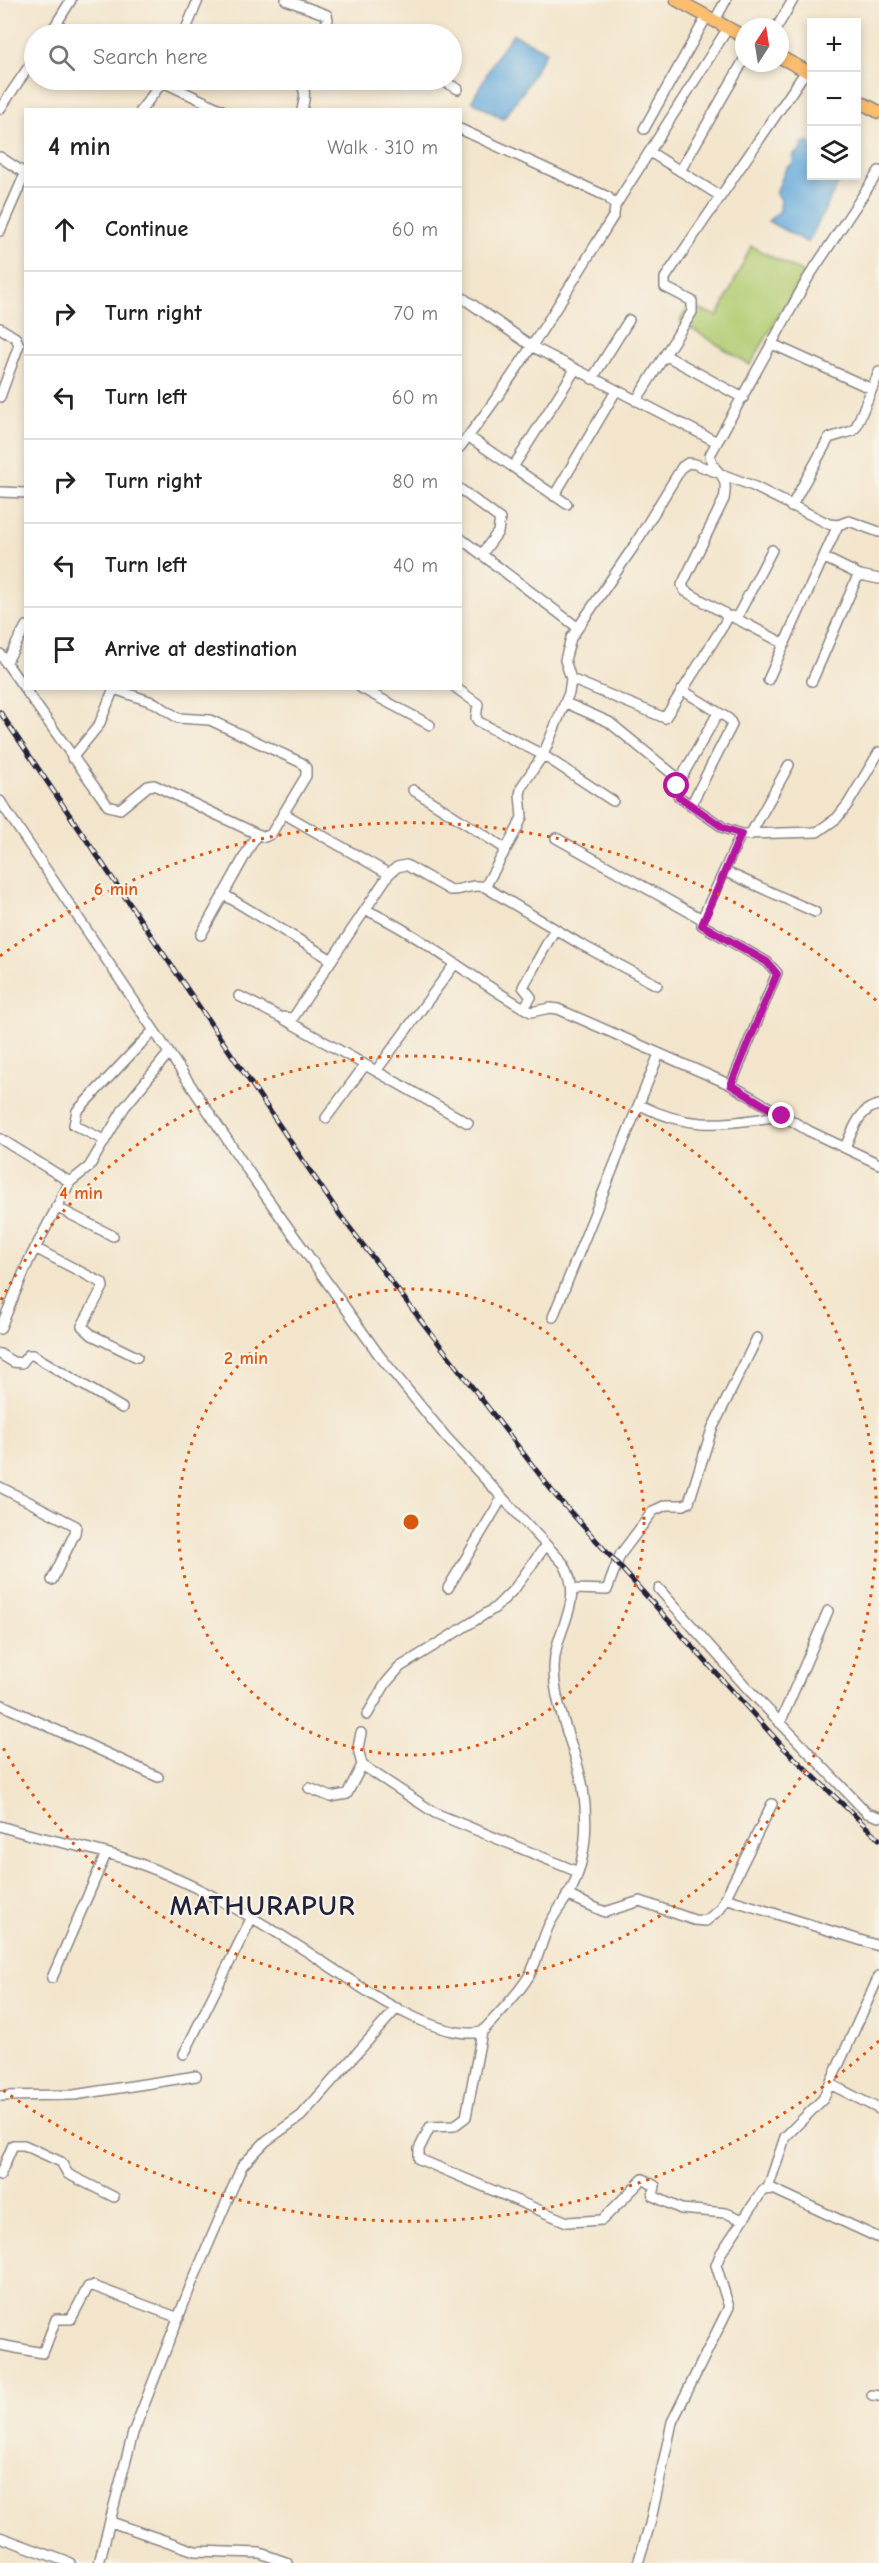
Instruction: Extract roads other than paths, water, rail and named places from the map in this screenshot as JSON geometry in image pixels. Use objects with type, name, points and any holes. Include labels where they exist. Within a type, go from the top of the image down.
[{"type":"main road","points":[[677,0],[735,32]]},
{"type":"main road","points":[[789,62],[807,72]]},
{"type":"main road","points":[[861,103],[879,112]]},
{"type":"street","points":[[56,24],[71,0]]},
{"type":"street","points":[[188,24],[198,0]]},
{"type":"street","points":[[286,0],[327,15],[326,24]]},
{"type":"street","points":[[644,129],[711,18],[726,0]]},
{"type":"street","points":[[782,18],[793,0]]},
{"type":"street","points":[[462,445],[533,347],[614,215],[615,206],[728,28]]},
{"type":"street","points":[[680,171],[737,72]]},
{"type":"street","points":[[0,109],[24,74]]},
{"type":"street","points":[[636,401],[694,305],[686,297],[665,287],[665,278],[720,196],[807,76]]},
{"type":"street","points":[[143,108],[157,90]]},
{"type":"street","points":[[182,90],[218,108]]},
{"type":"street","points":[[303,108],[307,95],[305,90]]},
{"type":"street","points":[[462,130],[608,198],[615,206]]},
{"type":"street","points":[[650,152],[720,196]]},
{"type":"street","points":[[0,158],[24,173]]},
{"type":"street","points":[[785,644],[685,591],[682,578],[724,499],[727,485],[723,475],[712,463],[710,455],[808,278],[879,171]]},
{"type":"street","points":[[0,231],[24,176]]},
{"type":"street","points":[[462,297],[533,347],[717,442]]},
{"type":"street","points":[[592,379],[629,320]]},
{"type":"street","points":[[0,328],[16,338],[19,345],[0,397]]},
{"type":"street","points":[[772,344],[872,389]]},
{"type":"street","points":[[665,355],[743,398]]},
{"type":"street","points":[[16,356],[24,361]]},
{"type":"street","points":[[513,467],[575,370]]},
{"type":"street","points":[[791,507],[829,438],[852,431],[856,427],[879,372]]},
{"type":"street","points":[[554,496],[616,391]]},
{"type":"street","points":[[469,437],[567,504]]},
{"type":"street","points":[[485,887],[522,817],[520,794],[522,786],[543,755],[566,703],[571,679],[565,660],[566,649],[577,627],[634,546],[682,468],[688,463],[695,464],[753,486],[829,524],[838,525],[849,521],[879,532]]},
{"type":"street","points":[[462,490],[500,519],[498,532],[482,554]]},
{"type":"street","points":[[0,492],[24,494]]},
{"type":"street","points":[[768,680],[838,525]]},
{"type":"street","points":[[462,539],[577,627]]},
{"type":"street","points":[[736,619],[772,550]]},
{"type":"street","points":[[825,558],[860,575],[879,579]]},
{"type":"street","points":[[812,681],[860,575]]},
{"type":"street","points":[[571,679],[665,718],[727,619],[724,613]]},
{"type":"street","points":[[6,663],[24,630]]},
{"type":"street","points":[[0,654],[24,689]]},
{"type":"street","points":[[25,690],[108,806],[114,809],[120,808],[148,786],[154,785],[257,834],[265,837],[271,834],[306,776],[306,768],[302,763],[210,720],[178,718],[154,703],[117,690]]},
{"type":"street","points":[[72,758],[99,724],[114,690]]},
{"type":"street","points":[[365,690],[430,725]]},
{"type":"street","points":[[459,690],[478,704],[476,718],[479,722],[543,755],[613,801]]},
{"type":"street","points":[[682,690],[729,719],[732,729],[692,805]]},
{"type":"street","points":[[566,703],[609,722],[680,780]]},
{"type":"street","points":[[718,713],[680,780],[677,792],[724,828],[745,834],[805,834],[827,826],[848,804],[879,752]]},
{"type":"street","points":[[731,1085],[777,974],[767,962],[707,930],[702,925],[702,919],[724,871],[789,765]]},
{"type":"street","points":[[413,790],[506,849]]},
{"type":"street","points":[[0,801],[78,914],[168,1054],[285,1225],[379,1355],[411,1398],[564,1564],[572,1579],[574,1589],[572,1605],[555,1656],[554,1671],[587,1814],[583,1854],[578,1872],[549,1926],[529,1975],[482,2032],[466,2117],[454,2126],[430,2127],[420,2149],[419,2159],[567,2222],[585,2219],[602,2220],[643,2179],[655,2186],[653,2196],[681,2209],[726,2213],[743,2220]]},
{"type":"street","points":[[283,813],[389,874]]},
{"type":"street","points":[[201,935],[257,834]]},
{"type":"street","points":[[556,838],[702,919]]},
{"type":"street","points":[[280,1017],[293,1018],[389,874],[397,867],[406,865],[450,890],[458,891],[470,885],[485,887],[555,929],[657,985]]},
{"type":"street","points":[[724,871],[815,912]]},
{"type":"street","points":[[224,894],[332,960]]},
{"type":"street","points":[[366,910],[389,921],[454,965],[531,1012],[550,1008],[558,1010],[731,1085],[782,1116],[879,1164]]},
{"type":"street","points":[[524,1008],[531,997],[523,987],[555,929]]},
{"type":"street","points":[[376,1071],[454,965]]},
{"type":"street","points":[[239,996],[468,1123]]},
{"type":"street","points":[[104,1140],[74,1125],[73,1118],[153,1031]]},
{"type":"street","points":[[0,1329],[35,1248],[70,1182],[88,1167],[124,1108],[168,1054]]},
{"type":"street","points":[[553,1317],[659,1054]]},
{"type":"street","points":[[326,1118],[365,1065]]},
{"type":"street","points":[[640,1105],[675,1121],[691,1124],[782,1116]]},
{"type":"street","points":[[845,1148],[864,1112],[871,1106],[879,1105]]},
{"type":"street","points":[[1,1139],[70,1182]]},
{"type":"street","points":[[56,1207],[113,1236]]},
{"type":"street","points":[[35,1248],[102,1282],[103,1287],[82,1326],[92,1335],[137,1357]]},
{"type":"street","points":[[0,1303],[9,1310]]},
{"type":"street","points":[[574,1589],[607,1590],[620,1556],[653,1511],[666,1505],[684,1505],[689,1502],[712,1429],[757,1338]]},
{"type":"street","points":[[0,1354],[17,1364],[22,1364],[28,1355],[38,1358],[122,1408]]},
{"type":"street","points":[[0,1487],[76,1526],[75,1533],[52,1580]]},
{"type":"street","points":[[448,1588],[502,1498]]},
{"type":"street","points":[[367,1715],[386,1683],[400,1667],[495,1608],[515,1588],[546,1545]]},
{"type":"street","points":[[659,1589],[780,1723],[867,1813],[879,1817]]},
{"type":"street","points":[[780,1723],[828,1611]]},
{"type":"street","points":[[0,1704],[158,1777]]},
{"type":"street","points":[[309,1788],[331,1797],[346,1794],[362,1765],[358,1748],[361,1733]]},
{"type":"street","points":[[362,1765],[435,1813],[578,1872]]},
{"type":"street","points":[[567,1895],[605,1912],[640,1901],[700,1921],[712,1918],[725,1898],[772,1804]]},
{"type":"street","points":[[0,1826],[106,1854],[172,1878],[252,1917],[397,2008],[459,2033],[482,2032]]},
{"type":"street","points":[[52,1978],[106,1854]]},
{"type":"street","points":[[725,1898],[879,1946]]},
{"type":"street","points":[[184,2054],[252,1917]]},
{"type":"street","points":[[638,2563],[650,2524],[672,2422],[729,2307],[716,2265],[721,2253],[763,2190],[768,2188],[785,2137],[791,2128],[818,2107],[879,1976]]},
{"type":"street","points":[[99,2563],[133,2433],[242,2166],[266,2140],[301,2116],[397,2008]]},
{"type":"street","points":[[0,2096],[74,2095],[196,2076]]},
{"type":"street","points":[[830,2084],[879,2109]]},
{"type":"street","points":[[0,2175],[13,2145],[24,2145],[62,2162],[68,2174],[114,2197]]},
{"type":"street","points":[[768,2188],[879,2238]]},
{"type":"street","points":[[0,2345],[43,2353],[56,2319],[71,2319],[88,2287],[93,2286],[179,2318]]},
{"type":"street","points":[[111,2522],[195,2551],[260,2553],[288,2563]]},
{"type":"street","points":[[0,2536],[70,2563]]},
{"type":"water","points":[[513,34],[546,51],[524,90],[503,119],[472,101],[498,54]]},
{"type":"water","points":[[807,141],[807,180],[840,180],[808,243],[768,221],[780,211],[781,199],[776,193],[786,168],[793,164],[794,154],[800,151],[801,144]]},
{"type":"railway","points":[[0,712],[340,1215],[556,1496],[783,1747],[879,1839]]},
{"type":"district","name":"MATHURAPUR","points":[[263,1905]]}]
